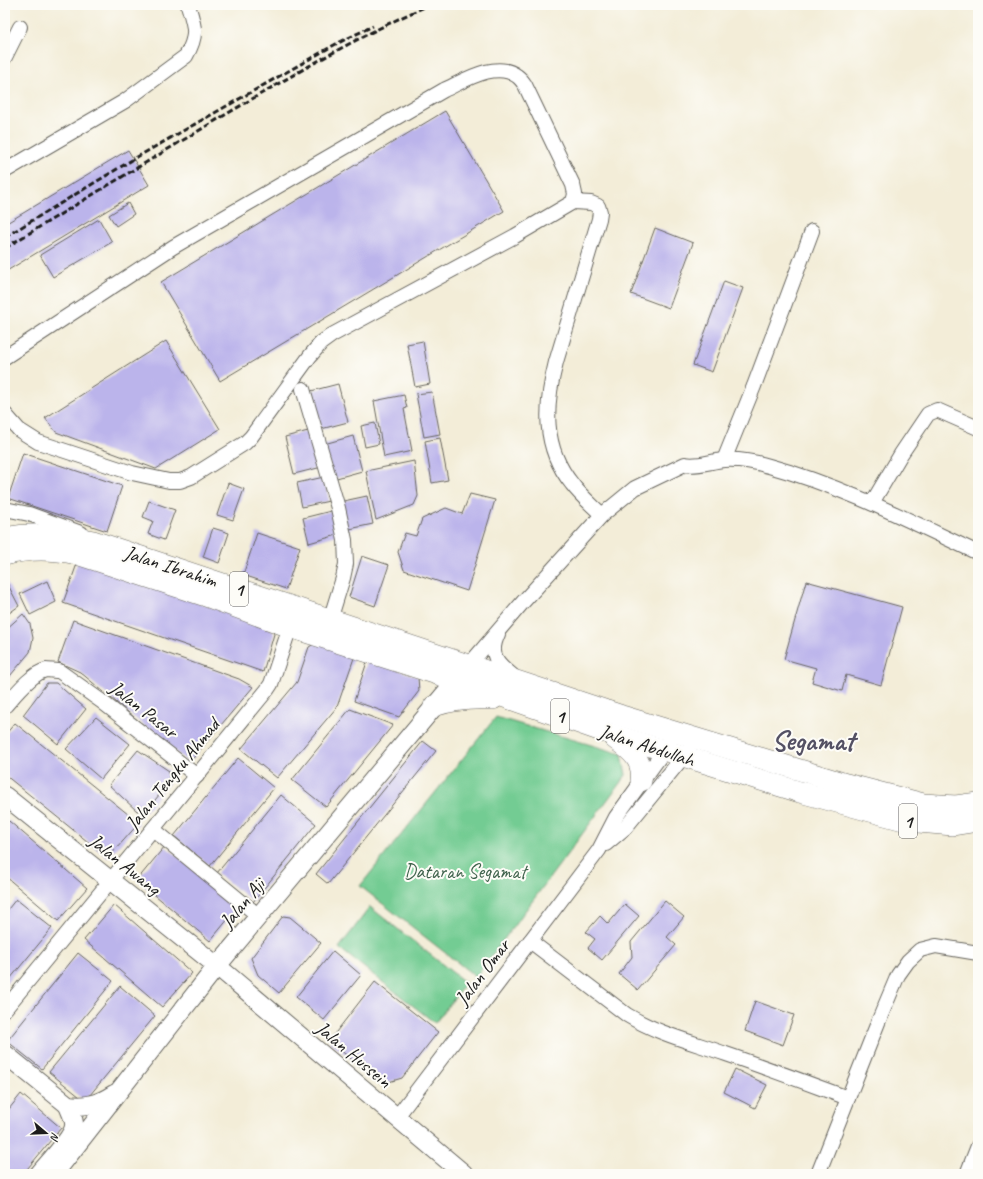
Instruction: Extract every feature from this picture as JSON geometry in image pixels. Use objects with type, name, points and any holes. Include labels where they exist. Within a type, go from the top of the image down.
[{"type":"highway","name":"Jalan Ibrahim","points":[[5,538],[25,534],[72,537],[93,541],[227,584],[330,620],[462,673]]},
{"type":"highway","name":"Jalan Ibrahim","points":[[5,555],[24,551],[42,550],[62,551],[77,554],[203,595],[290,627],[462,673]]},
{"type":"highway","name":"Jalan Abdullah","points":[[462,673],[524,693],[697,739],[843,794]]},
{"type":"highway","name":"Jalan Abdullah","points":[[524,693],[606,732],[684,757],[843,794]]},
{"type":"highway","points":[[434,706],[460,699],[490,699],[524,693]]},
{"type":"highway","points":[[606,732],[636,757],[642,769],[641,782]]},
{"type":"highway","name":"1","points":[[843,794],[923,804],[956,806],[978,803]]},
{"type":"highway","name":"1","points":[[843,794],[907,821],[953,826],[978,821]]},
{"type":"main road","name":"Jalan Aji","points":[[54,1174],[217,966],[260,917],[462,673]]},
{"type":"main road","name":"Jalan Awang","points":[[5,796],[217,966]]},
{"type":"main road","name":"Jalan Hussein","points":[[217,966],[464,1174]]},
{"type":"main road","points":[[5,1054],[68,1105],[74,1119],[74,1127],[70,1136],[39,1174]]},
{"type":"main road","points":[[68,1105],[92,1105],[103,1101],[118,1092]]},
{"type":"street","points":[[5,171],[125,101],[186,56],[195,36],[194,23],[188,5]]},
{"type":"street","points":[[5,58],[20,27]]},
{"type":"street","points":[[5,357],[173,247],[444,90],[486,71],[498,69],[507,71],[517,76],[525,85],[573,185],[575,194],[573,202]]},
{"type":"street","points":[[5,414],[19,430],[38,442],[132,473],[169,481],[180,481],[191,477],[245,443],[251,437],[310,356],[321,343],[332,335],[515,236],[573,202],[591,203],[598,206],[600,212],[599,218],[550,386],[548,427],[556,460],[572,484],[602,515]]},
{"type":"street","points":[[724,460],[754,386],[812,231]]},
{"type":"street","points":[[303,389],[338,508],[345,540],[346,564],[344,578],[330,620]]},
{"type":"street","points":[[872,503],[901,454],[928,414],[937,410],[978,428]]},
{"type":"street","points":[[462,673],[568,551],[602,515],[635,488],[685,464],[691,465],[724,460],[753,462],[769,466],[840,490],[872,503],[978,553]]},
{"type":"street","points":[[5,509],[29,514],[69,528],[86,535],[93,541]]},
{"type":"street","points":[[502,626],[496,637],[493,648],[496,659],[524,693]]},
{"type":"street","name":"Jalan Tengku Ahmad","points":[[5,1009],[271,684],[290,627]]},
{"type":"street","name":"Jalan Pasar","points":[[5,706],[31,679],[41,672],[52,670],[59,671],[101,701],[197,776]]},
{"type":"street","name":"Jalan Omar","points":[[396,1118],[599,850],[616,817],[676,733]]},
{"type":"street","name":"Jalan Omar","points":[[599,850],[625,828],[684,757],[697,739]]},
{"type":"street","points":[[153,829],[260,917]]},
{"type":"street","points":[[530,942],[642,1025],[848,1098]]},
{"type":"street","points":[[818,1174],[898,975],[908,961],[920,950],[936,946],[978,952]]},
{"type":"street","points":[[967,1174],[978,1146]]},
{"type":"green space","name":"Dataran Segamat","points":[[496,717],[622,754],[626,775],[476,977],[360,886]]},
{"type":"green space","points":[[370,907],[466,983],[435,1023],[339,948]]},
{"type":"building","points":[[445,111],[504,211],[220,381],[161,282]]},
{"type":"building","points":[[128,150],[149,185],[5,272],[5,224]]},
{"type":"building","points":[[128,203],[134,214],[116,226],[109,215]]},
{"type":"building","points":[[99,219],[112,242],[53,277],[40,255]]},
{"type":"building","points":[[655,228],[693,243],[669,308],[631,294]]},
{"type":"building","points":[[724,281],[743,288],[712,372],[693,365]]},
{"type":"building","points":[[166,341],[220,429],[156,469],[56,432],[45,418]]},
{"type":"building","points":[[423,341],[430,384],[415,387],[407,344]]},
{"type":"building","points":[[338,384],[348,422],[321,429],[311,391]]},
{"type":"building","points":[[432,392],[440,434],[424,437],[416,394]]},
{"type":"building","points":[[404,395],[407,408],[404,409],[412,451],[384,457],[374,401]]},
{"type":"building","points":[[375,423],[379,444],[365,447],[361,426]]},
{"type":"building","points":[[312,430],[322,467],[294,474],[285,437]]},
{"type":"building","points":[[353,436],[362,471],[333,479],[324,444]]},
{"type":"building","points":[[440,438],[448,480],[432,483],[425,441]]},
{"type":"building","points":[[23,453],[122,486],[107,531],[8,498]]},
{"type":"building","points":[[414,461],[418,496],[414,505],[376,520],[366,471]]},
{"type":"building","points":[[324,477],[329,501],[302,507],[297,483]]},
{"type":"building","points":[[228,483],[244,489],[233,520],[217,515]]},
{"type":"building","points":[[470,494],[495,500],[467,591],[404,570],[398,552],[405,533],[416,536],[422,519],[446,508],[462,514]]},
{"type":"building","points":[[367,496],[373,524],[345,530],[339,502]]},
{"type":"building","points":[[149,501],[175,510],[164,540],[148,534],[153,521],[143,517]]},
{"type":"building","points":[[335,510],[341,534],[309,543],[303,518]]},
{"type":"building","points":[[213,528],[229,533],[219,563],[203,557]]},
{"type":"building","points":[[257,533],[300,547],[286,589],[243,575]]},
{"type":"building","points":[[362,556],[389,565],[375,606],[349,597]]},
{"type":"building","points":[[78,561],[271,627],[274,634],[263,672],[63,603]]},
{"type":"building","points":[[5,579],[19,606],[5,616]]},
{"type":"building","points":[[47,581],[56,602],[30,615],[20,594]]},
{"type":"building","points":[[806,581],[902,607],[881,685],[846,675],[842,691],[812,682],[816,668],[784,659]]},
{"type":"building","points":[[23,614],[30,624],[33,638],[30,652],[5,682],[5,630]]},
{"type":"building","points":[[73,620],[239,679],[253,687],[189,763],[80,672],[58,662]]},
{"type":"building","points":[[317,642],[355,655],[337,707],[277,778],[241,749],[297,682],[309,647]]},
{"type":"building","points":[[368,659],[418,677],[419,691],[399,717],[354,701]]},
{"type":"building","points":[[47,683],[56,683],[86,709],[58,744],[23,715]]},
{"type":"building","points":[[350,709],[393,725],[326,807],[292,780]]},
{"type":"building","points":[[96,717],[130,744],[101,779],[66,749]]},
{"type":"building","points":[[15,723],[139,823],[108,858],[5,775],[5,735]]},
{"type":"building","points":[[423,741],[436,751],[328,884],[316,874]]},
{"type":"building","points":[[138,750],[169,771],[169,783],[146,811],[137,811],[109,785]]},
{"type":"building","points":[[238,758],[274,788],[210,866],[174,836]]},
{"type":"building","points":[[281,795],[316,824],[253,902],[217,873]]},
{"type":"building","points":[[9,821],[87,888],[58,921],[5,876],[5,826]]},
{"type":"building","points":[[165,846],[239,906],[210,941],[137,880]]},
{"type":"building","points":[[16,899],[52,928],[5,985],[5,913]]},
{"type":"building","points":[[665,901],[684,917],[667,937],[676,945],[638,990],[619,974],[632,957],[631,942]]},
{"type":"building","points":[[625,904],[639,916],[602,960],[588,948],[595,939],[586,932],[600,916],[608,924]]},
{"type":"building","points":[[114,905],[192,973],[162,1007],[84,940]]},
{"type":"building","points":[[283,916],[290,917],[321,943],[279,993],[258,975],[251,958]]},
{"type":"building","points":[[333,951],[361,975],[324,1020],[296,997]]},
{"type":"building","points":[[78,953],[113,981],[42,1069],[7,1041]]},
{"type":"building","points":[[375,982],[438,1032],[402,1078],[382,1084],[329,1041]]},
{"type":"building","points":[[120,986],[155,1016],[85,1101],[49,1072]]},
{"type":"building","points":[[755,1001],[794,1015],[783,1045],[745,1031]]},
{"type":"building","points":[[735,1069],[767,1085],[755,1108],[724,1092]]},
{"type":"building","points":[[21,1094],[61,1128],[23,1174],[5,1174],[5,1114]]},
{"type":"railway","points":[[5,248],[306,67],[379,28],[429,5]]},
{"type":"railway","points":[[5,237],[137,157],[336,44],[373,26]]},
{"type":"district","name":"Segamat","points":[[813,740]]}]
